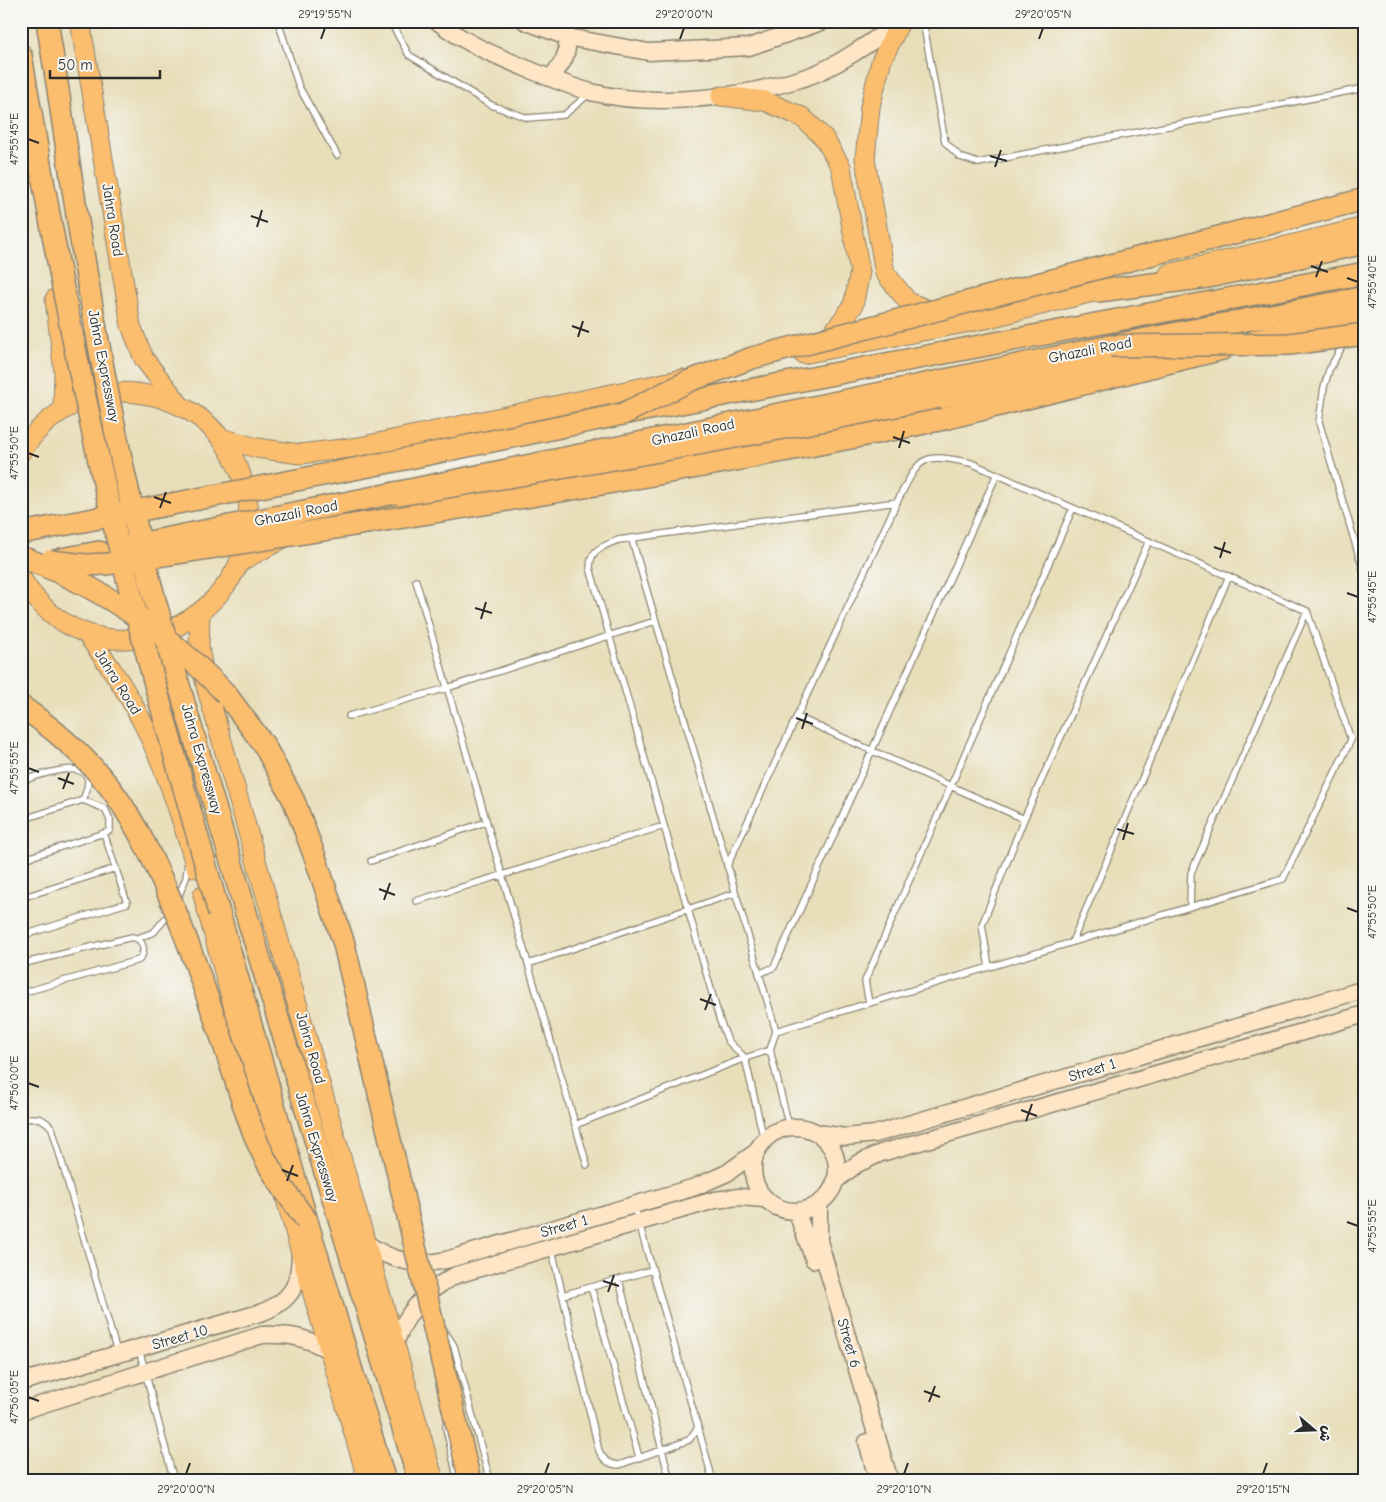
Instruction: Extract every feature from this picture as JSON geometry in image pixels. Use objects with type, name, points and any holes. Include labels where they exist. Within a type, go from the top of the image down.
[{"type":"highway","name":"Jahra Expressway","points":[[47,21],[99,342],[151,585],[246,914],[419,1481]]},
{"type":"highway","points":[[53,58],[61,21]]},
{"type":"highway","name":"Jahra Expressway","points":[[21,55],[74,341],[127,578],[307,1222],[385,1481]]},
{"type":"highway","points":[[623,414],[689,382],[752,358],[1365,199]]},
{"type":"highway","points":[[1098,291],[1208,277],[1365,242]]},
{"type":"highway","name":"Ghazali Road","points":[[21,533],[385,464],[623,414],[1365,273]]},
{"type":"highway","name":"Ghazali Road","points":[[21,566],[357,500],[1110,346],[1365,297]]},
{"type":"highway","points":[[50,561],[85,565],[107,564],[518,498],[852,438],[944,419],[1360,316]]},
{"type":"highway","points":[[1110,346],[1290,344],[1365,334]]},
{"type":"highway","points":[[21,557],[82,584],[112,601],[166,637],[201,667],[226,694],[264,745],[294,801],[344,944],[470,1481]]},
{"type":"highway","points":[[21,706],[49,726],[80,755],[108,786],[132,823],[162,882],[191,955],[257,1142],[278,1181],[307,1222]]},
{"type":"main road","name":"Jahra Road","points":[[80,21],[131,326],[144,359],[180,405]]},
{"type":"main road","points":[[901,23],[881,62],[870,107],[865,159],[885,273],[908,302],[937,314],[985,319]]},
{"type":"main road","points":[[721,96],[765,101],[802,117],[824,138],[841,167],[860,272],[853,306],[833,333],[792,356]]},
{"type":"main road","points":[[21,111],[61,335],[64,372],[63,410]]},
{"type":"main road","points":[[221,438],[257,448],[300,454],[359,448],[792,356],[985,319],[1365,226]]},
{"type":"main road","name":"Ghazali Road","points":[[239,562],[287,536],[324,522],[1360,316]]},
{"type":"main road","points":[[21,452],[37,430],[63,410],[95,397],[130,392],[163,398],[180,405],[206,422],[221,438],[241,474],[248,510],[246,536],[239,562],[229,581],[216,599],[200,614],[180,626],[157,635],[134,639],[110,638],[86,633],[56,618],[27,595],[21,578]]},
{"type":"main road","name":"Jahra Road","points":[[200,614],[199,648],[206,686],[434,1481]]},
{"type":"main road","name":"Jahra Road","points":[[86,633],[122,685],[137,712],[155,750],[190,849],[300,1250],[368,1481]]},
{"type":"street","points":[[436,21],[458,38],[550,78],[591,92],[665,99],[721,96],[798,80],[849,58],[901,23]]},
{"type":"street","points":[[525,21],[567,37],[649,52],[749,47],[824,21]]},
{"type":"street","points":[[550,78],[562,66],[568,49],[567,37]]},
{"type":"street","name":"Street 1","points":[[817,1133],[846,1137],[875,1134],[1365,989]]},
{"type":"street","name":"Street 1","points":[[836,1181],[856,1164],[881,1152],[1365,1014]]},
{"type":"street","points":[[789,1127],[804,1128],[817,1133],[827,1142],[834,1154],[837,1167],[836,1181],[829,1194],[819,1204],[797,1213],[776,1208],[764,1199],[755,1184],[752,1168],[760,1146],[776,1131],[789,1127]]},
{"type":"street","name":"Street 1","points":[[366,1243],[398,1260],[434,1263],[711,1181],[742,1163],[760,1146]]},
{"type":"street","name":"Street 1","points":[[395,1344],[426,1294],[437,1285],[456,1275],[715,1200],[739,1197],[764,1199]]},
{"type":"street","name":"Street 6","points":[[819,1204],[819,1241],[890,1481]]},
{"type":"street","name":"Street 6","points":[[797,1213],[809,1243],[878,1481]]},
{"type":"street","name":"Street 10","points":[[21,1382],[118,1356],[263,1312],[279,1305],[292,1293],[299,1275],[300,1250]]},
{"type":"street","name":"Street 10","points":[[21,1411],[262,1335],[284,1334],[310,1340],[330,1351]]},
{"type":"lane","points":[[278,21],[299,88],[337,155]]},
{"type":"lane","points":[[390,21],[409,55],[491,105],[528,118],[564,115],[591,92]]},
{"type":"lane","points":[[923,21],[945,142],[960,157],[978,162],[1365,88]]},
{"type":"lane","points":[[1360,316],[1330,370],[1324,387],[1319,422],[1365,576]]},
{"type":"lane","points":[[728,866],[897,502],[912,473],[925,459],[942,457],[971,463],[1307,611],[1351,740],[1283,879],[776,1031]]},
{"type":"lane","points":[[759,974],[774,967],[997,474]]},
{"type":"lane","points":[[760,1146],[745,1058],[728,1041],[609,636],[590,568],[590,558],[596,549],[618,540],[632,540],[897,502]]},
{"type":"lane","points":[[869,1003],[865,981],[1073,508]]},
{"type":"lane","points":[[632,540],[776,1031],[770,1050],[789,1127]]},
{"type":"lane","points":[[990,967],[982,925],[1024,819],[1149,541]]},
{"type":"lane","points":[[1072,942],[1229,576]]},
{"type":"lane","points":[[416,581],[587,1166]]},
{"type":"lane","points":[[1190,907],[1191,874],[1307,611]]},
{"type":"lane","points":[[349,716],[447,688],[655,621]]},
{"type":"lane","points":[[797,717],[1024,819]]},
{"type":"lane","points":[[21,781],[60,770],[81,770],[86,775],[88,782],[83,800]]},
{"type":"lane","points":[[21,820],[83,800],[106,809],[110,820],[110,830],[104,833],[21,860]]},
{"type":"lane","points":[[371,861],[486,822]]},
{"type":"lane","points":[[416,901],[664,826]]},
{"type":"lane","points":[[21,936],[128,903],[104,833]]},
{"type":"lane","points":[[21,964],[132,937],[138,938],[154,932],[167,919],[186,878],[190,849]]},
{"type":"lane","points":[[21,898],[116,868]]},
{"type":"lane","points":[[528,964],[735,893]]},
{"type":"lane","points":[[21,992],[139,960],[144,951],[142,943],[138,938]]},
{"type":"lane","points":[[575,1125],[745,1058],[770,1050]]},
{"type":"lane","points":[[21,1120],[36,1117],[45,1120],[52,1128],[118,1356]]},
{"type":"lane","points":[[633,1205],[713,1481]]},
{"type":"lane","points":[[547,1231],[599,1451],[604,1459],[611,1464],[618,1465],[639,1458],[689,1440],[698,1426]]},
{"type":"lane","points":[[563,1295],[652,1270]]},
{"type":"lane","points":[[619,1280],[670,1481]]},
{"type":"lane","points":[[591,1288],[639,1458]]},
{"type":"lane","points":[[425,1319],[443,1328],[450,1337],[490,1481]]},
{"type":"lane","points":[[139,1349],[174,1481]]},
{"type":"lane","points":[[458,1481],[446,1420],[453,1406],[468,1399]]}]
